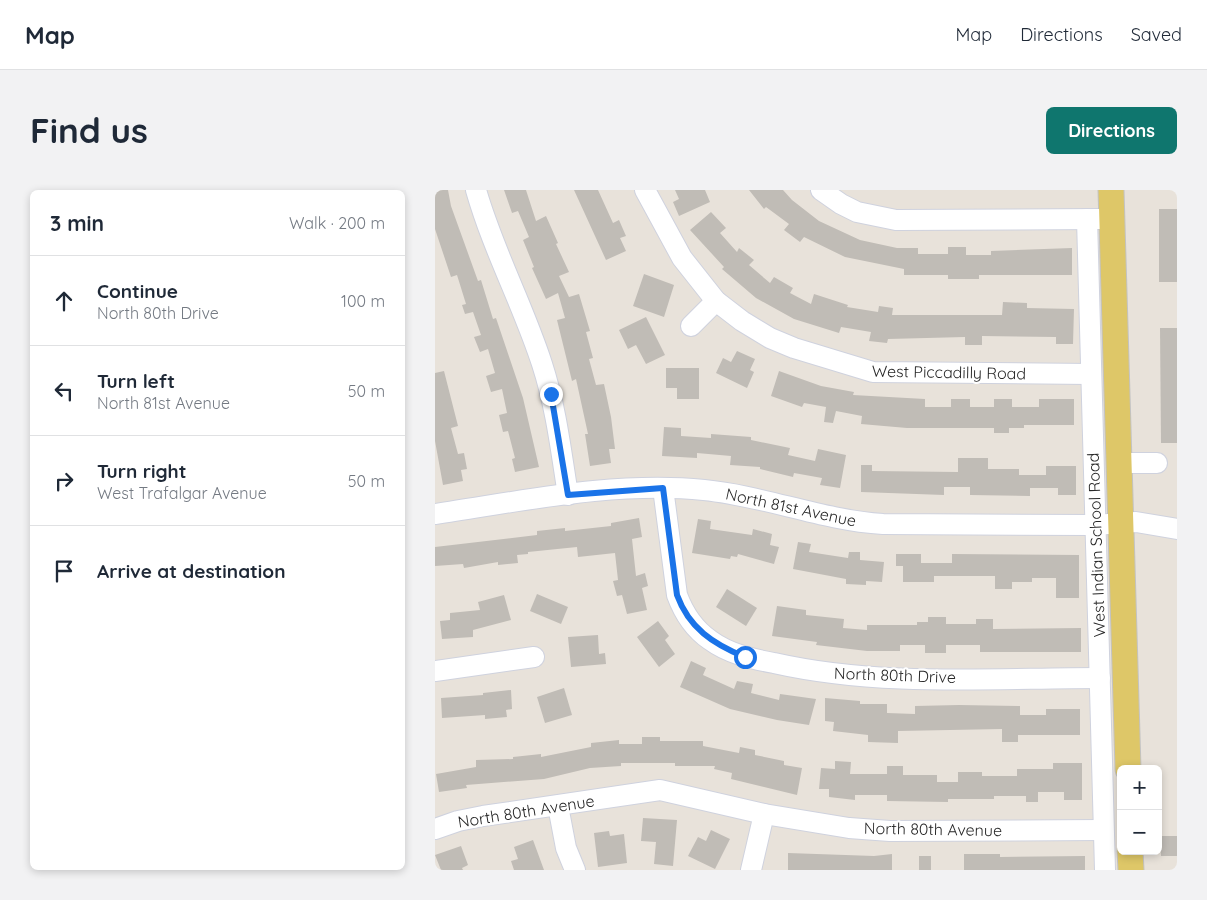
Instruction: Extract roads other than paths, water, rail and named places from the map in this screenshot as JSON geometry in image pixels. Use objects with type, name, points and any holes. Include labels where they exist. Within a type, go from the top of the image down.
[{"type":"main road","name":"West Indian School Road","points":[[1111,190],[1128,765]]},
{"type":"main road","points":[[1130,855],[1131,870]]},
{"type":"street","points":[[475,190],[549,386],[558,426],[568,495]]},
{"type":"street","name":"West Piccadilly Road","points":[[645,190],[682,258],[716,301],[742,322],[770,338],[826,360],[873,372],[1091,374]]},
{"type":"street","points":[[821,190],[841,204],[857,212],[896,220],[1112,219]]},
{"type":"street","name":"West Indian School Road","points":[[1087,219],[1105,870]]},
{"type":"street","points":[[691,326],[716,301]]},
{"type":"street","points":[[1119,463],[1157,463]]},
{"type":"street","name":"North 81st Avenue","points":[[435,514],[568,495],[663,488],[705,490],[732,494],[856,522],[1095,525],[1120,521],[1177,529]]},
{"type":"street","name":"North 80th Drive","points":[[663,488],[677,595],[683,611],[695,627],[711,641],[726,649],[745,657],[798,668],[863,677],[1099,678]]},
{"type":"street","points":[[435,671],[534,657]]},
{"type":"street","name":"North 80th Avenue","points":[[435,829],[458,821],[483,816],[660,790],[764,814],[818,824],[890,831],[1103,830]]},
{"type":"street","points":[[558,806],[567,848],[575,870]]},
{"type":"street","points":[[751,870],[764,814]]}]
